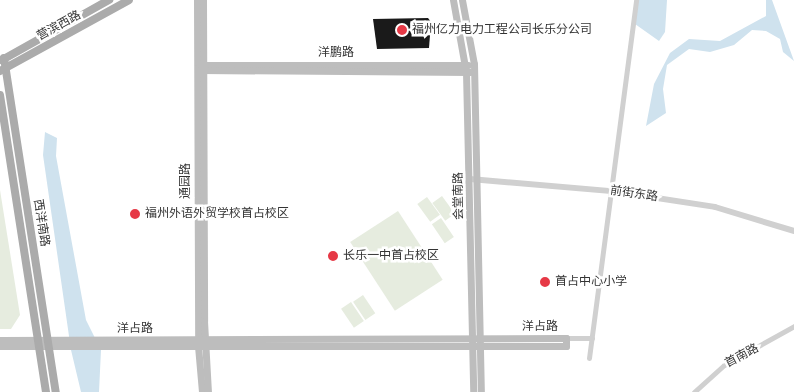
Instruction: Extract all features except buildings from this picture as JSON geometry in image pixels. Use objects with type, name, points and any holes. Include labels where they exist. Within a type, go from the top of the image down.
[{"type":"main road","name":"营滨西路","points":[[2,59],[109,0]]},
{"type":"main road","name":"营滨西路","points":[[3,69],[129,0]]},
{"type":"main road","name":"通园路","points":[[197,0],[200,67],[202,392]]},
{"type":"main road","name":"通园路","points":[[200,67],[203,0]]},
{"type":"main road","name":"会堂南路","points":[[453,0],[465,68],[473,179]]},
{"type":"main road","name":"会堂南路","points":[[462,0],[474,68],[473,179],[476,342],[473,392]]},
{"type":"main road","name":"西洋南路","points":[[2,59],[56,392]]},
{"type":"main road","name":"洋鹏路","points":[[200,67],[474,68]]},
{"type":"main road","name":"西洋南路","points":[[0,95],[46,392]]},
{"type":"main road","name":"洋占路","points":[[0,340],[38,343],[201,344],[476,342],[566,338]]},
{"type":"main road","name":"会堂南路","points":[[476,342],[481,392]]},
{"type":"main road","name":"洋占路","points":[[0,346],[38,343]]},
{"type":"main road","name":"通园路","points":[[201,344],[208,392]]},
{"type":"street","points":[[589,358],[636,0]]},
{"type":"street","name":"前街东路","points":[[473,179],[611,190],[715,206],[794,231]]},
{"type":"street","name":"首南路","points":[[694,392],[724,365],[794,326]]},
{"type":"street","points":[[566,338],[592,338]]},
{"type":"shaded area","points":[[0,190],[20,315],[11,329],[0,329]]},
{"type":"shaded area","points":[[442,196],[455,214],[445,221],[432,203]]},
{"type":"shaded area","points":[[427,197],[440,215],[430,222],[417,204]]},
{"type":"shaded area","points":[[398,211],[443,280],[395,311],[350,242]]},
{"type":"shaded area","points":[[441,218],[454,237],[445,243],[432,224]]},
{"type":"shaded area","points":[[363,295],[375,313],[365,320],[353,302]]},
{"type":"shaded area","points":[[351,302],[364,321],[354,328],[341,309]]},
{"type":"water","points":[[638,0],[667,0],[665,32],[659,41],[635,24]]},
{"type":"water","points":[[766,0],[772,0],[794,61],[783,52],[780,39],[766,31],[752,30],[734,45],[710,52],[689,49],[667,65],[663,89],[666,113],[646,126],[654,84],[670,53],[689,39],[720,41],[766,16]]},
{"type":"water","points":[[45,132],[57,138],[56,156],[86,320],[101,350],[99,392],[81,392],[71,350],[43,155]]},
{"type":"place","name":"福州亿力电力工程公司长乐分公司","points":[[402,30]]},
{"type":"place","name":"福州外语外贸学校首占校区","points":[[135,214]]},
{"type":"place","name":"长乐一中首占校区","points":[[333,256]]},
{"type":"place","name":"首占中心小学","points":[[545,282]]}]
